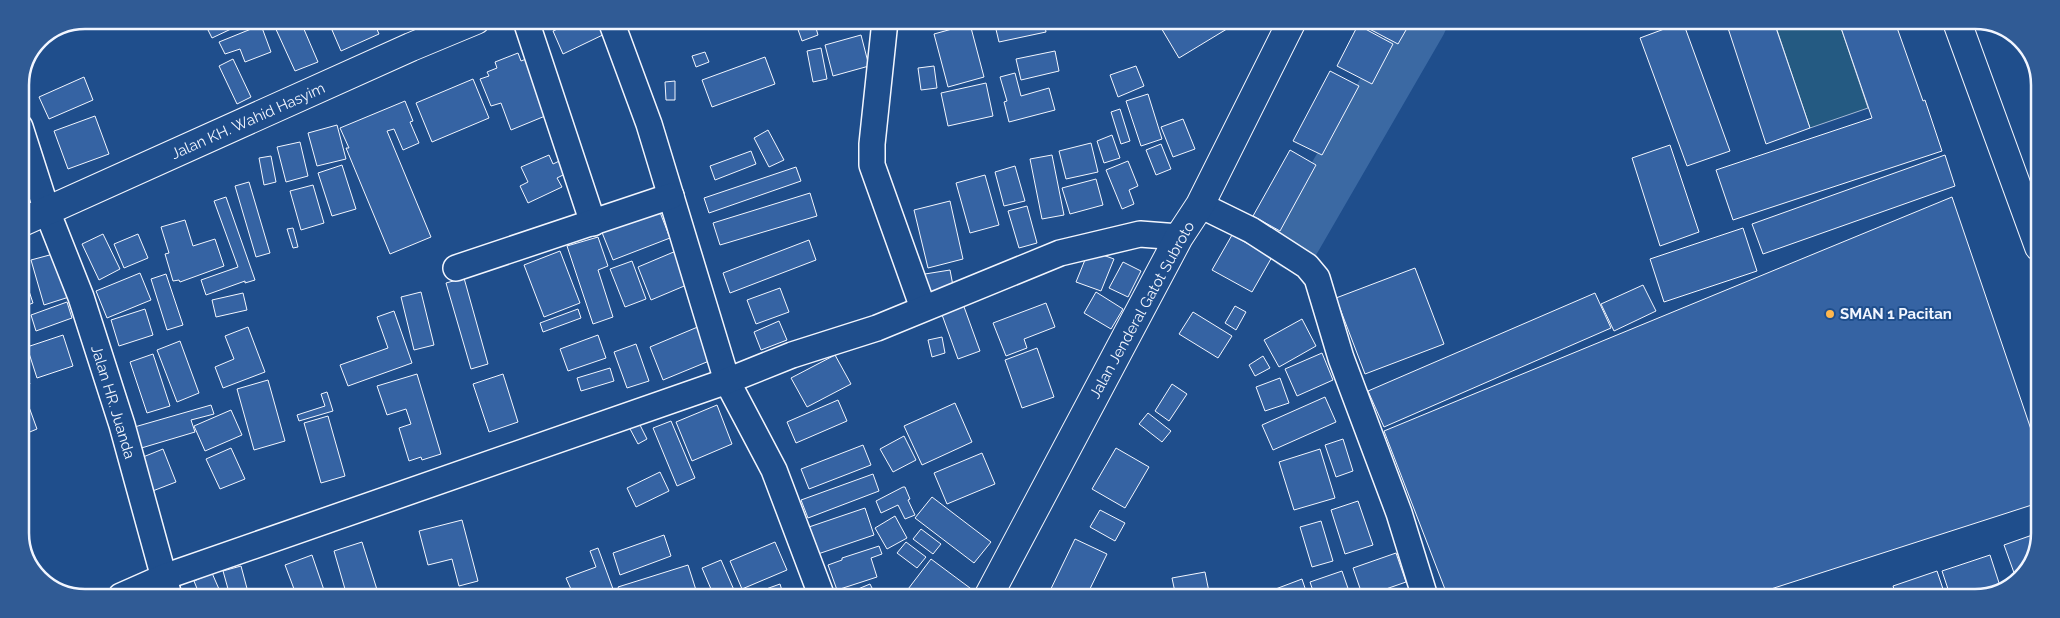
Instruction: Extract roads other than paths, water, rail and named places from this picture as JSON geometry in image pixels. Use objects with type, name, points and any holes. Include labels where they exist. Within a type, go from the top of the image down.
[{"type":"main road","name":"Jalan KH. Wahid Hasyim","points":[[29,219],[454,29]]},
{"type":"main road","name":"Jalan Jenderal Gatot Subroto","points":[[992,589],[1179,237],[1200,205],[1288,29]]},
{"type":"main road","points":[[1960,29],[2031,224]]},
{"type":"street","points":[[529,29],[594,223]]},
{"type":"street","points":[[614,29],[649,124],[727,381],[774,470],[819,589]]},
{"type":"street","points":[[884,29],[872,144],[872,165],[923,308]]},
{"type":"street","name":"Jalan HR. Juanda","points":[[29,155],[47,211],[80,298],[116,407],[166,587]]},
{"type":"street","points":[[456,268],[671,196]]},
{"type":"street","points":[[1200,205],[1250,230],[1307,266],[1317,278],[1341,358],[1399,514],[1422,589]]},
{"type":"street","points":[[166,587],[727,381],[792,355],[877,328],[1060,253],[1140,234],[1179,237]]},
{"type":"waterway","points":[[1293,245],[1418,29]]},
{"type":"place","name":"SMAN 1 Pacitan","points":[[1830,314]]}]
